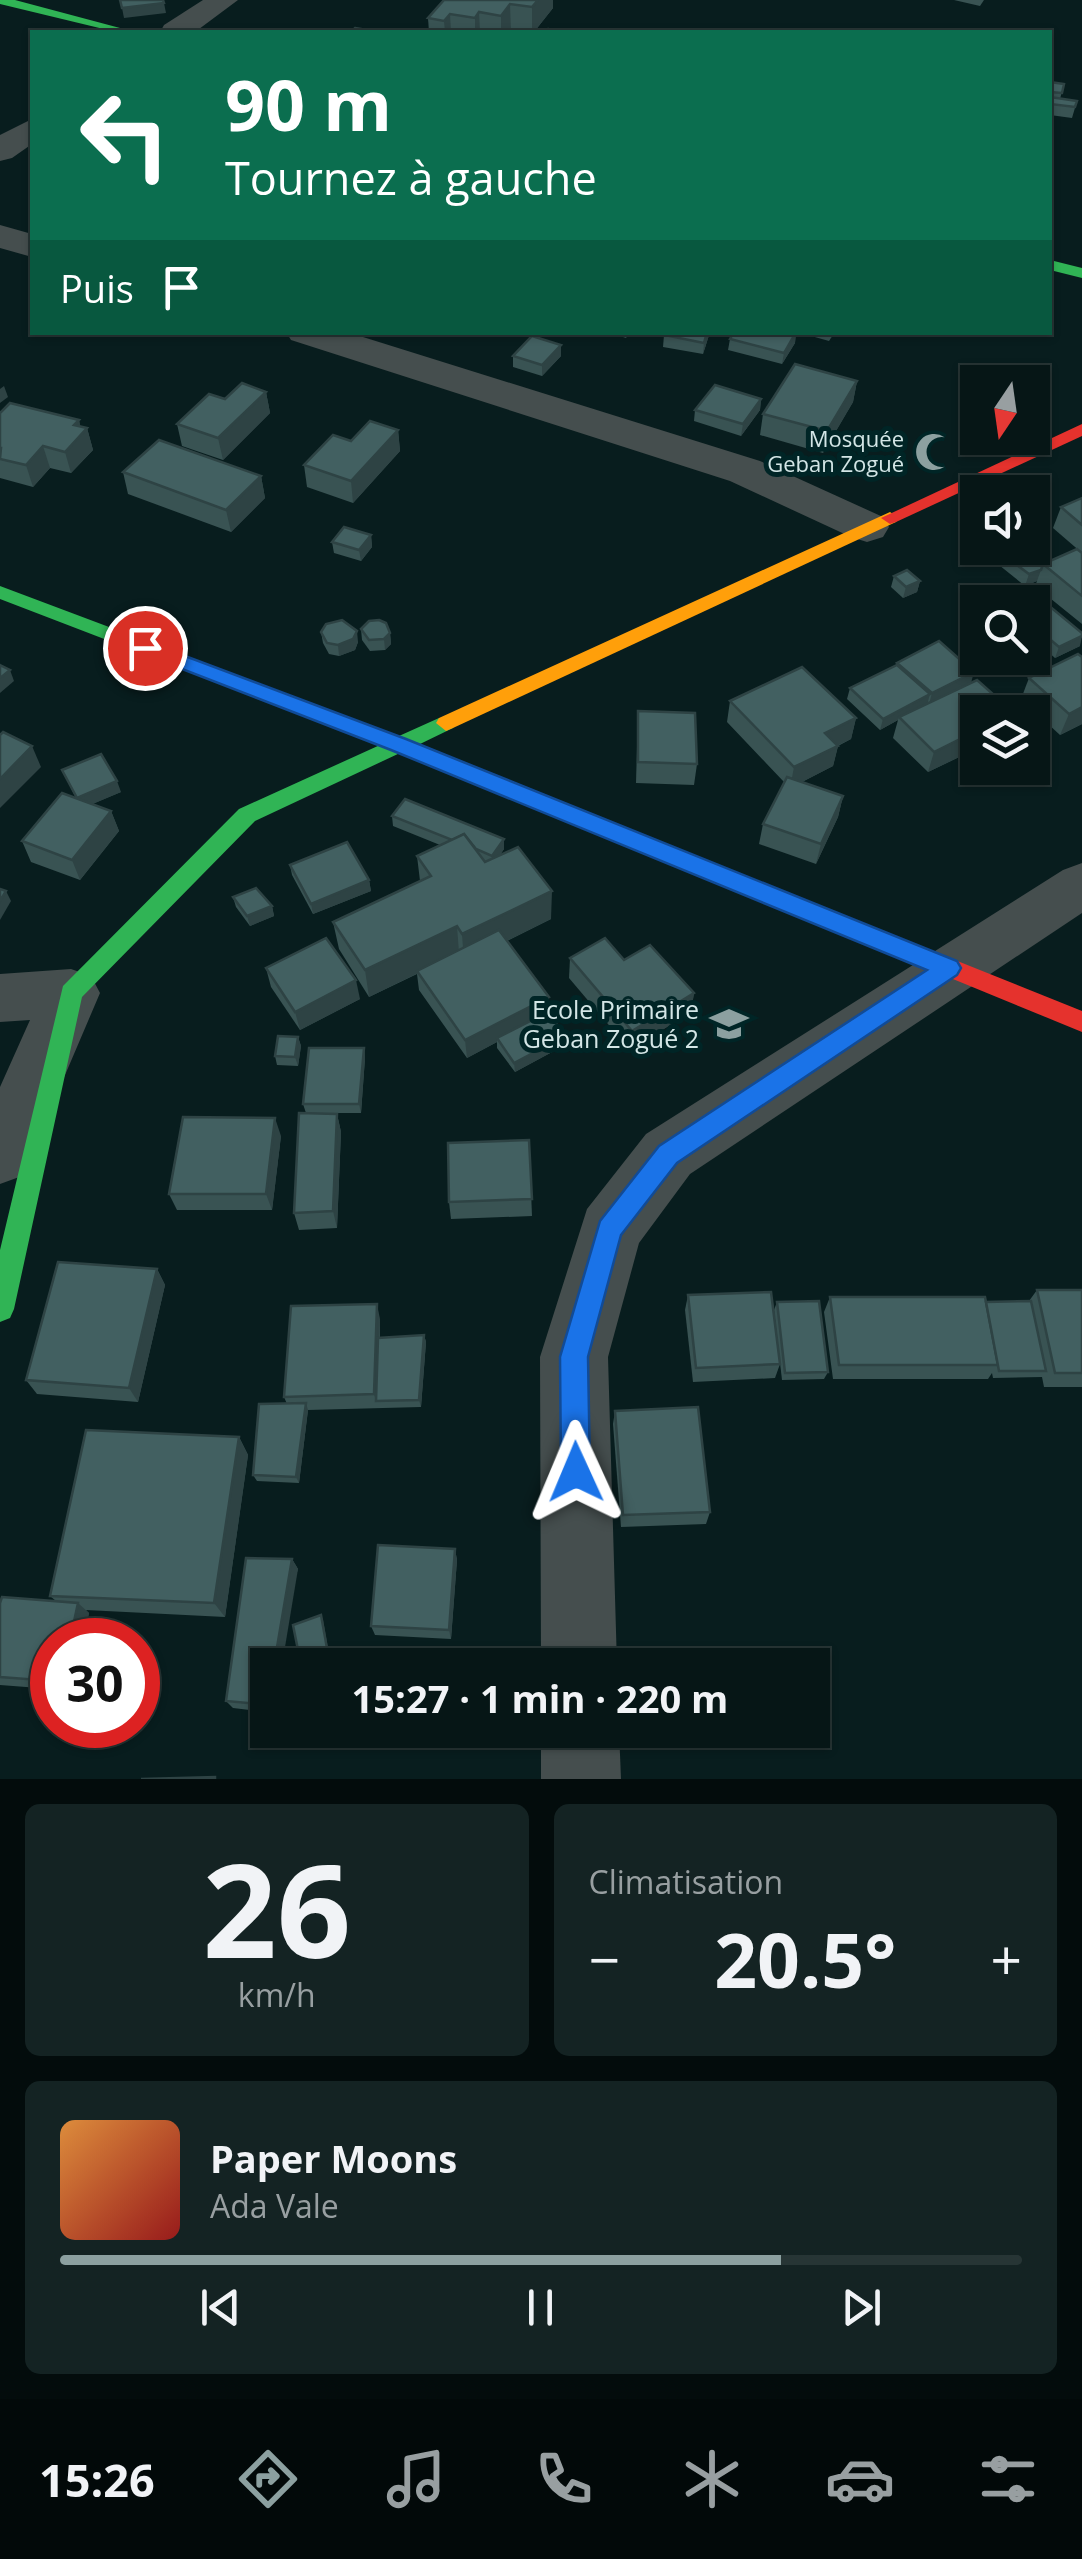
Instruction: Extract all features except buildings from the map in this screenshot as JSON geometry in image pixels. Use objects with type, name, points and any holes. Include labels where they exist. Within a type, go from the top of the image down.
[{"type":"street","points":[[0,0],[121,30]]},
{"type":"street","points":[[179,30],[223,0]]},
{"type":"street","points":[[0,152],[30,131]]},
{"type":"street","points":[[0,236],[30,245]]},
{"type":"street","points":[[1052,266],[1082,273]]},
{"type":"street","points":[[314,335],[745,471],[866,527]]},
{"type":"street","points":[[0,1156],[70,993],[247,815],[1082,429]]},
{"type":"street","points":[[0,592],[399,744],[1082,1022]]},
{"type":"street","points":[[579,1648],[574,1357],[610,1230],[668,1154],[1082,885]]},
{"type":"street","points":[[0,998],[70,993]]},
{"type":"street","points":[[0,1309],[70,993]]},
{"type":"street","points":[[580,1748],[581,1779]]},
{"type":"traffic: fast","points":[[0,0],[121,30]]},
{"type":"traffic: fast","points":[[1052,266],[1082,273]]},
{"type":"traffic: fast","points":[[0,592],[399,744],[810,911]]},
{"type":"traffic: fast","points":[[0,1309],[71,993],[247,815],[446,723]]},
{"type":"traffic: slow","points":[[446,723],[890,518]]},
{"type":"traffic: jam","points":[[890,518],[1082,429]]},
{"type":"traffic: jam","points":[[810,911],[1082,1022]]},
{"type":"place","name":"Mosquée Geban Zogué","points":[[934,452]]},
{"type":"place","name":"Ecole Primaire Geban Zogué 2","points":[[729,1024]]},
{"type":"route","points":[[145,648],[399,744],[949,968],[668,1154],[610,1230],[574,1357],[576,1472]]}]
